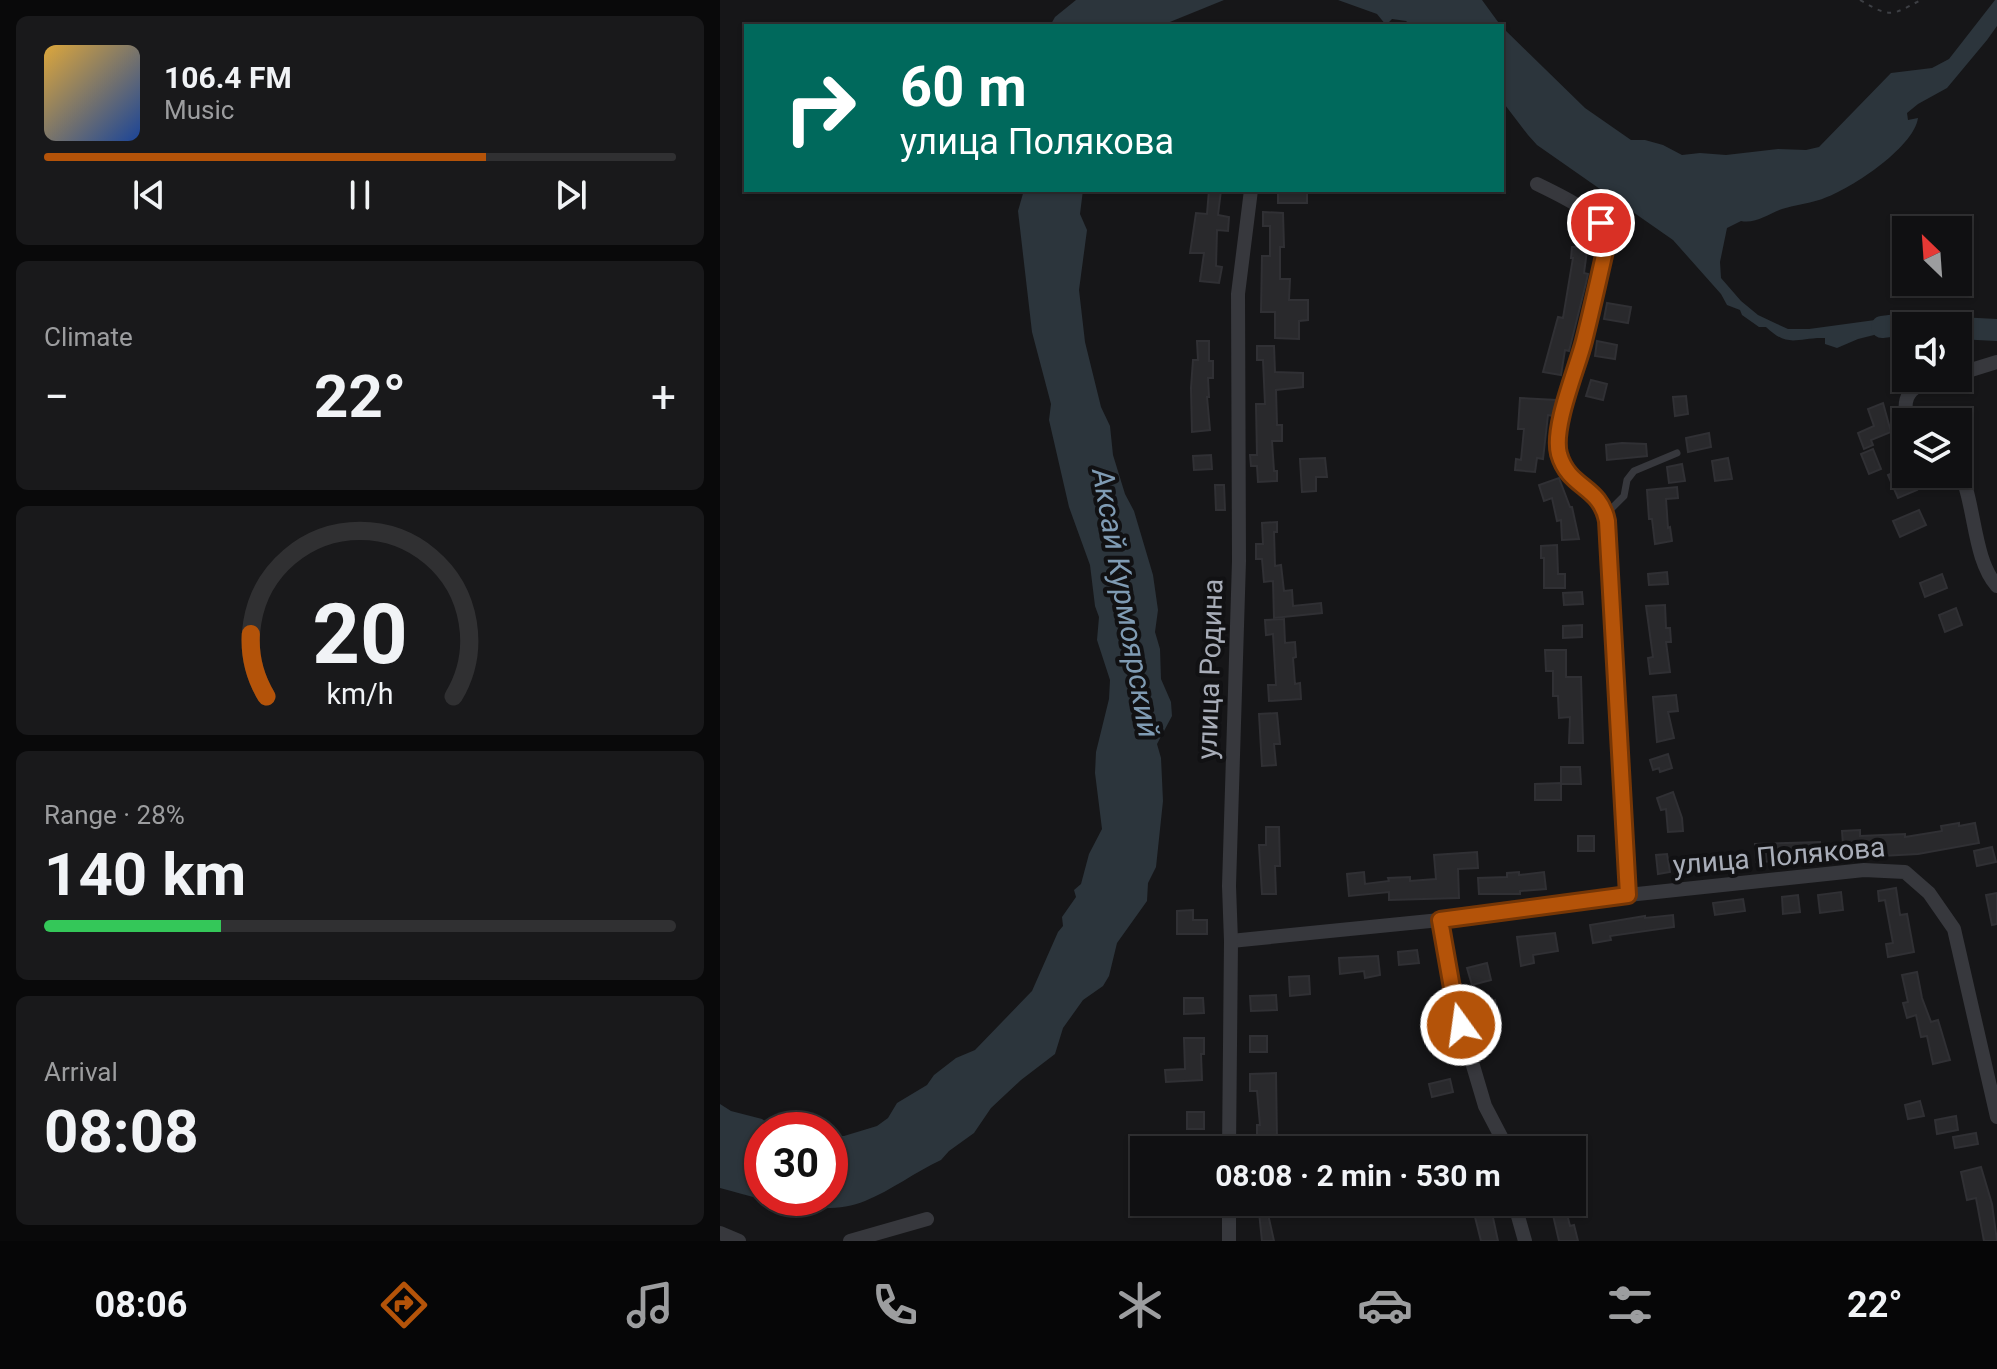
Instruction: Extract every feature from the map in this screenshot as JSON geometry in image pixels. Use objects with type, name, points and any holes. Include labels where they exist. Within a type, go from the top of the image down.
[{"type":"street","points":[[1537,184],[1582,208],[1609,233],[1584,342],[1557,439],[1563,465],[1570,476],[1599,498],[1606,514],[1628,895]]},
{"type":"street","name":"улица Родина","points":[[1229,1136],[1229,886],[1239,561],[1238,294],[1251,192]]},
{"type":"street","points":[[1972,370],[1997,362]]},
{"type":"street","points":[[1967,488],[1983,556],[1991,580],[1997,586]]},
{"type":"street","name":"улица Полякова","points":[[1231,941],[1440,920],[1628,895],[1864,870],[1905,872],[1929,893],[1954,929],[1997,1117]]},
{"type":"street","points":[[1440,920],[1455,1005],[1485,1106],[1501,1136]]},
{"type":"street","points":[[1229,1216],[1229,1241]]},
{"type":"street","points":[[1518,1216],[1525,1241]]},
{"type":"street","points":[[850,1241],[927,1219]]},
{"type":"street","points":[[720,1233],[739,1241]]},
{"type":"lane","points":[[1606,514],[1624,496],[1627,480],[1634,471],[1677,453]]},
{"type":"path","points":[[1860,0],[1884,14],[1898,12],[1921,0]]},
{"type":"water","points":[[1076,0],[1224,0],[1165,24],[1051,24]]},
{"type":"water","points":[[1338,0],[1482,0],[1500,24],[1410,24],[1392,19],[1385,24],[1377,14]]},
{"type":"water","points":[[1997,0],[1997,26],[1947,88],[1907,113],[1908,120],[1918,118],[1914,130],[1878,167],[1831,195],[1782,209],[1757,220],[1741,221],[1727,228],[1720,262],[1721,278],[1758,315],[1788,329],[1892,318],[1892,330],[1837,348],[1825,344],[1825,338],[1787,340],[1766,327],[1759,327],[1740,310],[1727,305],[1721,294],[1673,240],[1537,145],[1504,104],[1504,29],[1585,108],[1631,140],[1663,145],[1682,155],[1726,155],[1819,147],[1891,73],[1932,68],[1949,59]]},
{"type":"water","name":"Аксай Курмоярский","points":[[1023,192],[1083,192],[1080,214],[1087,230],[1079,290],[1085,342],[1101,407],[1110,426],[1113,455],[1153,575],[1161,679],[1171,702],[1172,716],[1157,744],[1161,758],[1163,801],[1156,867],[1148,883],[1147,901],[1117,943],[1109,976],[1103,986],[1083,1000],[1063,1028],[1055,1054],[1021,1080],[991,1108],[974,1133],[941,1160],[875,1197],[848,1206],[848,1135],[877,1126],[888,1118],[897,1103],[927,1085],[934,1075],[956,1058],[975,1050],[1032,991],[1063,926],[1062,917],[1076,897],[1074,890],[1081,884],[1089,854],[1102,829],[1095,773],[1096,752],[1109,699],[1110,680],[1097,640],[1099,617],[1090,565],[1069,507],[1049,420],[1051,404],[1032,332],[1018,211]]},
{"type":"water","points":[[720,1104],[744,1114],[744,1194],[720,1188]]},
{"type":"building","points":[[1209,192],[1221,192],[1218,215],[1229,217],[1228,231],[1217,230],[1216,266],[1222,267],[1219,283],[1200,281],[1204,253],[1190,253],[1196,213],[1207,214]]},
{"type":"building","points":[[1278,192],[1307,192],[1307,203],[1278,203]]},
{"type":"building","points":[[1263,212],[1283,213],[1284,247],[1280,247],[1280,279],[1290,279],[1289,300],[1308,300],[1308,320],[1299,321],[1299,339],[1275,338],[1275,312],[1261,312],[1262,256],[1270,256],[1270,226],[1263,226]]},
{"type":"building","points":[[1578,227],[1590,228],[1584,273],[1588,274],[1586,283],[1569,351],[1565,350],[1561,375],[1543,372],[1558,317],[1563,318],[1572,247],[1576,247]]},
{"type":"building","points":[[1607,303],[1631,307],[1628,323],[1604,319]]},
{"type":"building","points":[[1197,341],[1209,341],[1213,378],[1208,378],[1210,430],[1192,432],[1191,388],[1193,360],[1198,360]]},
{"type":"building","points":[[1597,341],[1617,345],[1615,359],[1595,356]]},
{"type":"building","points":[[1257,346],[1274,346],[1275,372],[1303,373],[1303,387],[1276,390],[1277,425],[1282,425],[1282,441],[1272,441],[1277,481],[1258,482],[1257,466],[1251,466],[1250,455],[1257,455],[1256,404],[1265,404],[1263,360],[1257,360]]},
{"type":"building","points":[[1591,380],[1607,384],[1603,400],[1586,396]]},
{"type":"building","points":[[1686,396],[1688,414],[1675,416],[1673,397]]},
{"type":"building","points":[[1520,398],[1556,400],[1553,416],[1548,415],[1543,459],[1537,458],[1535,472],[1515,470],[1516,459],[1521,460],[1524,429],[1518,429]]},
{"type":"building","points":[[1883,403],[1891,432],[1871,440],[1873,445],[1864,449],[1858,433],[1874,426],[1868,409]]},
{"type":"building","points":[[1709,433],[1711,447],[1688,452],[1686,438]]},
{"type":"building","points":[[1646,444],[1647,456],[1607,460],[1606,445]]},
{"type":"building","points":[[1873,449],[1881,469],[1869,474],[1861,454]]},
{"type":"building","points":[[1211,455],[1212,469],[1194,470],[1193,456]]},
{"type":"building","points":[[1325,458],[1327,477],[1316,477],[1316,491],[1302,492],[1300,459]]},
{"type":"building","points":[[1728,458],[1732,479],[1715,481],[1712,461]]},
{"type":"building","points":[[1682,464],[1685,481],[1669,483],[1667,467]]},
{"type":"building","points":[[1559,478],[1572,507],[1579,539],[1562,540],[1561,520],[1557,521],[1552,498],[1544,501],[1539,485]]},
{"type":"building","points":[[1215,485],[1224,485],[1225,510],[1216,510]]},
{"type":"building","points":[[1677,487],[1678,498],[1666,499],[1672,541],[1655,544],[1647,490]]},
{"type":"building","points":[[1894,488],[1916,488],[1917,490],[1898,498]]},
{"type":"building","points":[[1919,510],[1926,525],[1900,537],[1893,521]]},
{"type":"building","points":[[1277,522],[1277,532],[1274,532],[1275,566],[1281,565],[1284,591],[1292,590],[1293,606],[1321,603],[1322,613],[1274,618],[1273,581],[1264,582],[1262,559],[1256,559],[1256,544],[1263,544],[1262,523]]},
{"type":"building","points":[[1557,545],[1558,574],[1565,574],[1565,588],[1544,588],[1541,546]]},
{"type":"building","points":[[1667,572],[1668,584],[1649,585],[1648,574]]},
{"type":"building","points":[[1942,574],[1947,588],[1925,597],[1920,583]]},
{"type":"building","points":[[1582,592],[1583,604],[1564,605],[1563,593]]},
{"type":"building","points":[[1665,605],[1666,628],[1670,628],[1671,642],[1666,642],[1670,672],[1650,674],[1648,658],[1653,657],[1646,606]]},
{"type":"building","points":[[1956,608],[1962,625],[1945,632],[1939,615]]},
{"type":"building","points":[[1284,619],[1285,643],[1295,642],[1295,684],[1300,683],[1301,699],[1269,701],[1268,685],[1276,685],[1273,634],[1266,635],[1265,620]]},
{"type":"building","points":[[1582,625],[1582,637],[1563,638],[1563,626]]},
{"type":"building","points":[[1545,650],[1566,650],[1566,677],[1581,677],[1583,743],[1569,743],[1570,717],[1559,718],[1558,696],[1553,696],[1553,671],[1546,671]]},
{"type":"building","points":[[1676,695],[1678,711],[1668,712],[1674,738],[1657,742],[1653,697]]},
{"type":"building","points":[[1277,713],[1280,744],[1274,744],[1276,765],[1262,766],[1259,714]]},
{"type":"building","points":[[1668,754],[1672,768],[1660,772],[1659,768],[1653,770],[1650,760]]},
{"type":"building","points":[[1561,767],[1580,767],[1581,784],[1561,784]]},
{"type":"building","points":[[1561,783],[1561,800],[1535,800],[1535,784]]},
{"type":"building","points":[[1673,792],[1683,831],[1668,832],[1666,809],[1661,810],[1657,798]]},
{"type":"building","points":[[1959,823],[1959,826],[1975,823],[1979,843],[1918,854],[1844,858],[1842,831],[1860,830],[1860,836],[1905,834],[1905,837],[1942,831],[1941,826]]},
{"type":"building","points":[[1266,827],[1279,827],[1280,866],[1275,866],[1276,894],[1262,894],[1259,845],[1266,845]]},
{"type":"building","points":[[1578,836],[1594,836],[1594,851],[1578,851]]},
{"type":"building","points":[[1820,842],[1820,859],[1756,862],[1755,844]]},
{"type":"building","points":[[1992,847],[1996,862],[1977,866],[1974,851]]},
{"type":"building","points":[[1477,852],[1478,868],[1458,869],[1459,898],[1389,900],[1389,892],[1349,896],[1347,874],[1364,872],[1365,884],[1389,881],[1388,878],[1410,877],[1410,881],[1436,879],[1434,855]]},
{"type":"building","points":[[1667,854],[1670,872],[1658,874],[1656,855]]},
{"type":"building","points":[[1519,872],[1519,875],[1544,872],[1546,889],[1520,891],[1520,894],[1479,894],[1478,878],[1507,877],[1507,873]]},
{"type":"building","points":[[1896,888],[1900,915],[1907,914],[1914,952],[1888,957],[1886,944],[1893,943],[1885,900],[1879,901],[1878,891]]},
{"type":"building","points":[[1841,892],[1843,910],[1820,913],[1818,895]]},
{"type":"building","points":[[1997,893],[1997,924],[1992,925],[1986,895]]},
{"type":"building","points":[[1798,895],[1800,912],[1783,914],[1782,897]]},
{"type":"building","points":[[1743,899],[1745,911],[1715,915],[1713,903]]},
{"type":"building","points":[[1193,910],[1193,920],[1207,920],[1207,934],[1177,934],[1177,911]]},
{"type":"building","points":[[1673,915],[1674,927],[1610,936],[1611,940],[1593,943],[1590,925]]},
{"type":"building","points":[[1555,933],[1558,951],[1533,955],[1534,963],[1521,966],[1517,937]]},
{"type":"building","points":[[1417,950],[1419,963],[1399,965],[1398,952]]},
{"type":"building","points":[[1378,956],[1380,975],[1365,978],[1364,971],[1340,974],[1339,958]]},
{"type":"building","points":[[1487,963],[1491,980],[1472,985],[1467,968]]},
{"type":"building","points":[[1917,972],[1931,1022],[1938,1020],[1950,1060],[1933,1064],[1927,1036],[1921,1037],[1916,1015],[1907,1018],[1903,1003],[1908,1002],[1902,975]]},
{"type":"building","points":[[1309,976],[1310,994],[1290,996],[1289,977]]},
{"type":"building","points":[[1276,995],[1277,1010],[1251,1011],[1250,996]]},
{"type":"building","points":[[1184,998],[1203,998],[1204,1013],[1184,1014]]},
{"type":"building","points":[[1495,1000],[1498,1011],[1489,1013],[1490,1019],[1481,1022],[1477,1005]]},
{"type":"building","points":[[1250,1036],[1267,1036],[1267,1052],[1250,1052]]},
{"type":"building","points":[[1184,1038],[1204,1038],[1202,1080],[1166,1082],[1165,1070],[1185,1069]]},
{"type":"building","points":[[1276,1073],[1277,1136],[1257,1136],[1257,1125],[1260,1125],[1257,1091],[1250,1091],[1250,1074]]},
{"type":"building","points":[[1450,1079],[1453,1092],[1432,1097],[1429,1084]]},
{"type":"building","points":[[1920,1101],[1924,1116],[1908,1119],[1905,1105]]},
{"type":"building","points":[[1187,1112],[1204,1112],[1204,1129],[1187,1129]]},
{"type":"building","points":[[1956,1116],[1958,1130],[1937,1134],[1935,1120]]},
{"type":"building","points":[[1976,1133],[1978,1144],[1955,1148],[1953,1137]]},
{"type":"building","points":[[1981,1167],[1992,1204],[1997,1241],[1984,1241],[1976,1198],[1967,1200],[1961,1172]]},
{"type":"building","points":[[1259,1216],[1268,1216],[1274,1241],[1262,1241]]},
{"type":"building","points":[[1493,1216],[1498,1241],[1481,1241],[1475,1217]]},
{"type":"building","points":[[1553,1216],[1568,1216],[1570,1226],[1574,1225],[1578,1241],[1559,1241]]},
{"type":"waterway","points":[[1882,327],[1892,326]]},
{"type":"waterway","points":[[1972,329],[1997,330]]},
{"type":"route","points":[[1461,1025],[1440,920],[1628,895],[1607,521],[1599,498],[1578,484],[1563,465],[1557,439],[1584,342],[1609,233],[1601,223]]}]
